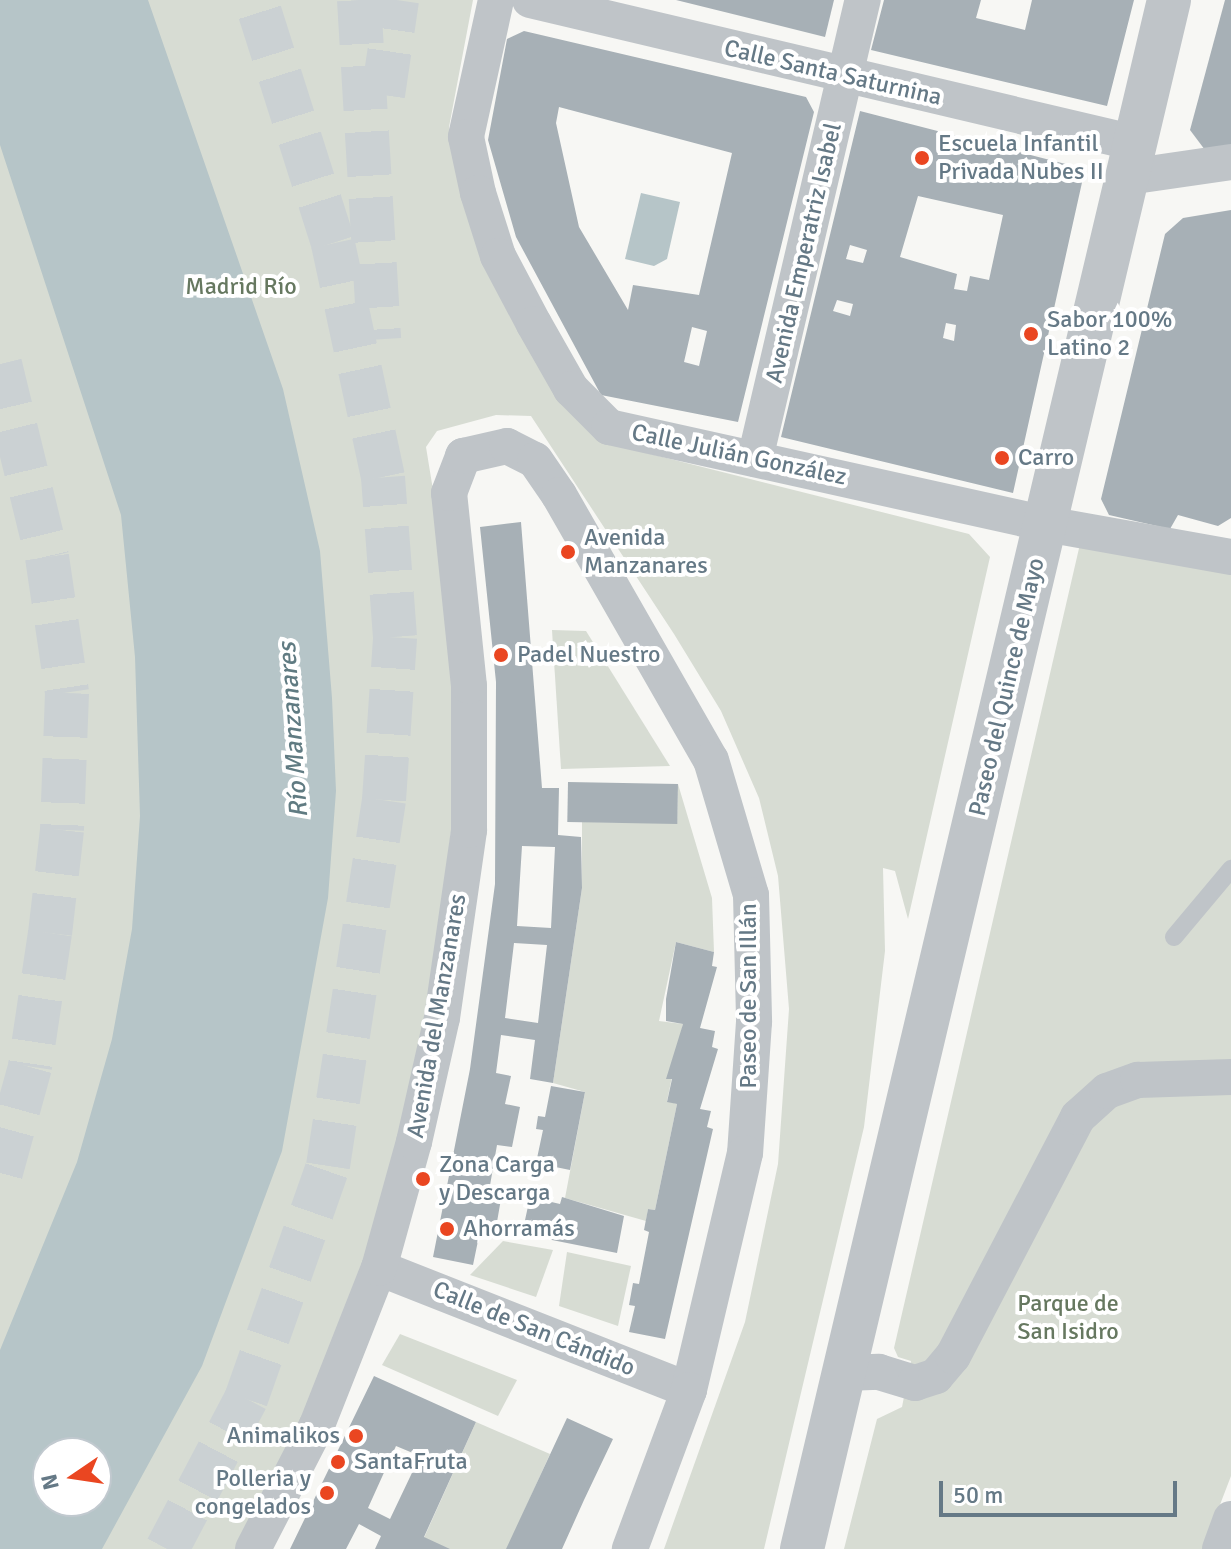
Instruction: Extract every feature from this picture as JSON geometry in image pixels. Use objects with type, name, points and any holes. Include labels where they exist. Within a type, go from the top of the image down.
[{"type":"street","name":"Calle Julián González","points":[[496,0],[466,137],[498,256],[571,389],[609,427],[1046,524],[1231,557]]},
{"type":"street","name":"Calle Santa Saturnina","points":[[530,0],[845,77],[1132,160]]},
{"type":"street","name":"Avenida Emperatriz Isabel","points":[[755,459],[863,0]]},
{"type":"street","name":"Paseo del Quince de Mayo","points":[[802,1549],[1169,0]]},
{"type":"street","points":[[1132,160],[1231,162]]},
{"type":"street","name":"Paseo de San Illán","points":[[463,456],[492,446],[522,450],[559,495],[711,760],[751,895],[754,1022],[745,1153],[689,1390],[630,1549]]},
{"type":"street","name":"Avenida del Manzanares","points":[[253,1549],[317,1425],[379,1268],[442,1018],[469,830],[469,686],[449,493],[463,456]]},
{"type":"street","points":[[844,1373],[879,1372],[915,1383],[936,1376],[953,1356],[1078,1117],[1107,1091],[1138,1080],[1231,1077]]},
{"type":"street","name":"Calle de San Cándido","points":[[379,1268],[689,1390]]},
{"type":"street","points":[[1220,1549],[1231,1519]]},
{"type":"lane","points":[[1174,937],[1231,869]]},
{"type":"green space","name":"Madrid Río","points":[[0,0],[473,0],[449,127],[473,220],[577,419],[599,441],[969,534],[990,557],[908,919],[895,871],[883,868],[885,951],[864,1127],[764,1549],[664,1549],[745,1322],[778,1164],[789,1009],[778,876],[759,798],[721,711],[531,416],[496,415],[437,431],[426,447],[440,533],[459,770],[419,1083],[334,1357],[244,1549],[0,1549]]},
{"type":"green space","name":"Parque de San Isidro","points":[[1080,544],[1231,573],[1231,1476],[1203,1549],[844,1549],[877,1419],[902,1407],[911,1361],[898,1357],[894,1348]]},
{"type":"green space","points":[[552,630],[586,631],[670,766],[561,769]]},
{"type":"green space","points":[[678,784],[712,898],[714,952],[676,942],[659,1021],[683,1024],[667,1101],[677,1104],[655,1210],[648,1209],[646,1221],[565,1198],[585,1092],[553,1083],[582,888],[582,822],[677,823]]},
{"type":"green space","points":[[503,1241],[553,1250],[536,1297],[470,1275]]},
{"type":"green space","points":[[567,1252],[631,1266],[618,1326],[559,1306]]},
{"type":"green space","points":[[400,1334],[517,1380],[498,1416],[382,1365]]},
{"type":"green space","points":[[476,1422],[550,1454],[507,1549],[419,1549]]},
{"type":"water","name":"Río Manzanares","points":[[0,0],[148,0],[283,389],[320,551],[336,791],[328,898],[282,1151],[202,1366],[102,1549],[0,1549],[0,1350],[77,1162],[112,1039],[132,929],[140,816],[135,657],[121,515],[0,145]]},
{"type":"water","points":[[641,193],[680,202],[667,259],[654,266],[625,259]]},
{"type":"building","points":[[676,0],[834,0],[825,37]]},
{"type":"building","points":[[884,0],[981,0],[976,18],[1025,30],[1032,0],[1134,0],[1107,106],[871,50]]},
{"type":"building","points":[[1225,0],[1231,0],[1231,146],[1205,150],[1190,130]]},
{"type":"building","points":[[524,31],[806,97],[814,112],[738,422],[601,395],[516,237],[488,140],[507,39]],"holes":[[[559,107],[732,153],[699,295],[633,285],[628,310],[579,227],[556,123]],[[692,327],[707,331],[699,366],[684,362]]]},
{"type":"building","points":[[860,111],[1085,169],[1013,493],[781,437]],"holes":[[[918,196],[1003,215],[989,280],[970,276],[967,291],[954,289],[957,274],[900,257]],[[850,245],[867,250],[863,263],[846,259]],[[837,300],[853,304],[850,316],[833,311]],[[946,323],[956,325],[954,341],[943,338]]]},
{"type":"building","points":[[1231,210],[1231,518],[1218,526],[1178,515],[1170,529],[1109,515],[1101,499],[1165,234],[1183,218]]},
{"type":"building","points":[[521,522],[542,788],[559,788],[558,835],[581,837],[582,888],[553,1083],[530,1079],[535,1040],[501,1035],[496,1073],[511,1076],[505,1104],[520,1107],[512,1147],[497,1145],[488,1197],[501,1199],[494,1239],[479,1236],[473,1265],[433,1257],[470,1069],[495,884],[496,682],[480,527]],"holes":[[[522,846],[555,847],[551,928],[517,926]],[[514,943],[547,945],[538,1023],[505,1018]]]},
{"type":"building","points":[[568,782],[678,784],[677,824],[567,822]]},
{"type":"building","points":[[676,942],[714,952],[712,966],[717,967],[700,1028],[715,1031],[712,1047],[718,1049],[700,1109],[711,1111],[707,1127],[713,1129],[665,1339],[629,1332],[635,1306],[629,1305],[633,1283],[639,1284],[649,1232],[644,1230],[648,1209],[655,1210],[677,1104],[667,1102],[672,1079],[666,1079],[683,1024],[666,1021],[666,999]]},
{"type":"building","points":[[551,1086],[585,1092],[570,1170],[536,1163],[543,1130],[536,1129],[538,1116],[545,1117]]},
{"type":"building","points":[[530,1197],[560,1204],[562,1197],[624,1216],[617,1253],[522,1234]]},
{"type":"building","points":[[374,1376],[476,1422],[424,1537],[450,1549],[375,1549],[381,1536],[359,1524],[346,1549],[290,1549]],"holes":[[[396,1446],[420,1456],[390,1519],[368,1508]]]},
{"type":"building","points":[[567,1418],[613,1439],[562,1549],[506,1549]]},
{"type":"tunnel","points":[[167,1549],[246,1399],[328,1166],[384,800],[395,637],[383,477],[333,243],[256,0]]},
{"type":"tunnel","points":[[359,0],[379,339]]},
{"type":"tunnel","points":[[383,95],[397,0]]},
{"type":"tunnel","points":[[0,364],[47,557],[67,693],[62,830],[50,933],[30,1067],[0,1176]]},
{"type":"place","name":"Escuela Infantil Privada Nubes II","points":[[922,158]]},
{"type":"place","name":"Sabor 100% Latino 2","points":[[1031,334]]},
{"type":"place","name":"Carro","points":[[1002,458]]},
{"type":"place","name":"Avenida Manzanares","points":[[568,552]]},
{"type":"place","name":"Padel Nuestro","points":[[501,655]]},
{"type":"place","name":"Zona Carga y Descarga","points":[[423,1179]]},
{"type":"place","name":"Ahorramás","points":[[447,1229]]},
{"type":"place","name":"Animalikos","points":[[356,1436]]},
{"type":"place","name":"SantaFruta","points":[[338,1462]]},
{"type":"place","name":"Polleria y congelados","points":[[327,1493]]}]
